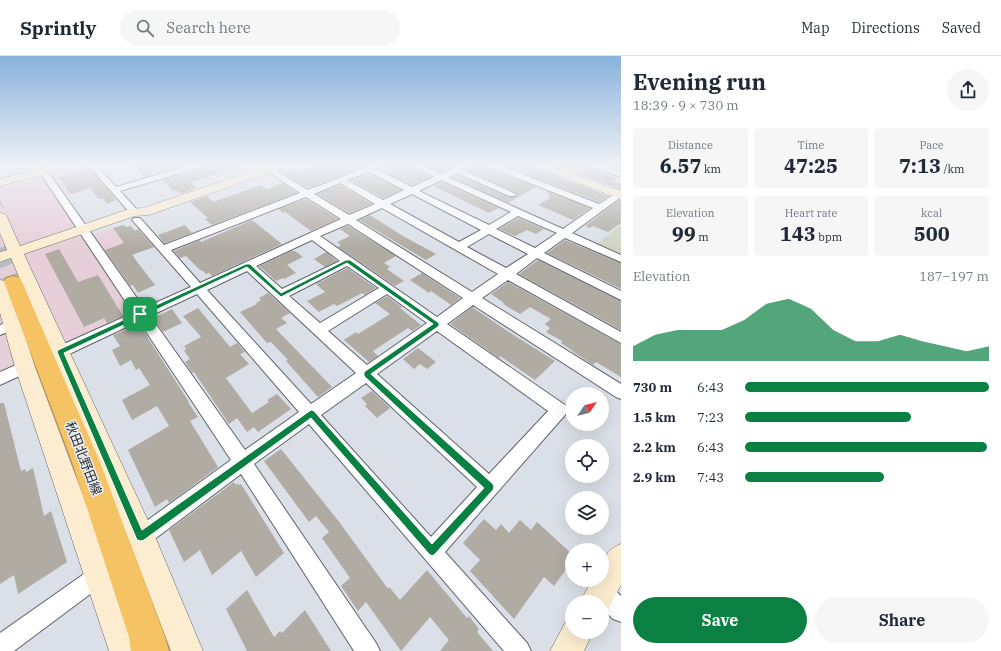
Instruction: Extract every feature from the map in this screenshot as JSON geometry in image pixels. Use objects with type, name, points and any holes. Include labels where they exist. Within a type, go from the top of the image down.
[{"type":"highway","name":"秋田北野田線","points":[[7,284],[86,462],[145,647]]},
{"type":"street","points":[[58,193],[243,462],[368,651]]},
{"type":"street","points":[[116,193],[160,247],[164,249],[311,414],[519,651]]},
{"type":"street","points":[[8,255],[82,229],[135,216],[195,193]]},
{"type":"street","points":[[164,249],[307,193],[621,392]]},
{"type":"street","points":[[362,193],[621,338]]},
{"type":"street","points":[[60,352],[405,193]]},
{"type":"street","points":[[416,193],[621,296]]},
{"type":"street","points":[[477,193],[621,259]]},
{"type":"street","points":[[497,202],[514,193]]},
{"type":"street","points":[[561,193],[600,208]]},
{"type":"street","points":[[141,536],[620,194]]},
{"type":"street","points":[[459,247],[518,212]]},
{"type":"street","points":[[0,218],[8,255],[60,352],[141,536],[188,651]]},
{"type":"street","points":[[312,236],[559,410],[432,551]]},
{"type":"street","points":[[281,295],[348,261]]},
{"type":"street","points":[[248,265],[490,487]]},
{"type":"street","points":[[7,284],[6,327],[25,367],[98,576],[145,647]]},
{"type":"street","points":[[319,330],[387,289]]},
{"type":"street","points":[[0,379],[25,367]]},
{"type":"street","points":[[608,595],[621,558]]},
{"type":"street","points":[[0,647],[98,576]]},
{"type":"street","points":[[566,651],[574,639]]},
{"type":"shaded area","points":[[0,193],[53,193],[84,238],[113,228],[135,257],[112,267],[140,309],[0,377]]},
{"type":"shaded area","points":[[64,193],[78,193],[66,196]]},
{"type":"green space","points":[[621,224],[621,256],[596,245]]},
{"type":"building","points":[[94,193],[111,193],[116,200],[107,204],[103,198],[99,199]]},
{"type":"building","points":[[239,193],[297,193],[212,225],[205,219],[208,218],[190,202],[207,196],[213,202]]},
{"type":"building","points":[[353,193],[372,204],[349,213],[317,194]]},
{"type":"building","points":[[374,193],[395,193],[383,198]]},
{"type":"building","points":[[447,193],[465,193],[499,208],[489,213]]},
{"type":"building","points":[[486,193],[498,193],[508,197],[516,197],[517,193],[526,193],[508,203]]},
{"type":"building","points":[[548,193],[551,193],[590,208],[573,220],[538,205],[550,198]]},
{"type":"building","points":[[575,193],[600,193],[609,196],[599,202]]},
{"type":"building","points":[[306,199],[338,219],[311,231],[285,212],[283,213],[278,209]]},
{"type":"building","points":[[621,200],[621,223],[608,232],[593,226],[590,228],[585,226]]},
{"type":"building","points":[[370,215],[403,236],[436,254],[426,260],[359,220]]},
{"type":"building","points":[[518,218],[544,229],[536,234],[527,230],[515,236],[499,229]]},
{"type":"building","points":[[252,220],[282,244],[212,276],[209,273],[206,274],[202,270],[201,271],[186,256],[180,258],[174,251],[200,240],[201,242]]},
{"type":"building","points":[[123,225],[127,227],[131,226],[135,231],[138,229],[154,247],[132,255],[155,285],[138,293],[133,285],[130,286],[105,250],[124,243],[113,228]]},
{"type":"building","points":[[185,225],[192,233],[164,243],[158,235]]},
{"type":"building","points":[[348,226],[396,256],[384,263],[390,267],[387,269],[404,281],[395,286],[338,247],[341,245],[337,242],[350,236],[340,229]]},
{"type":"building","points":[[565,240],[621,263],[621,289],[547,253]]},
{"type":"building","points":[[59,249],[78,282],[98,275],[123,316],[107,323],[104,318],[84,327],[45,254]]},
{"type":"building","points":[[291,251],[295,251],[303,257],[287,265],[296,273],[284,279],[283,278],[276,281],[259,266]]},
{"type":"building","points":[[326,252],[337,261],[325,267],[314,259]]},
{"type":"building","points":[[538,260],[621,301],[621,330],[519,274]]},
{"type":"building","points":[[347,268],[376,288],[365,295],[362,293],[337,306],[334,304],[319,312],[307,301],[325,292],[316,284]]},
{"type":"building","points":[[422,273],[460,298],[451,305],[431,291],[429,293],[410,280]]},
{"type":"building","points":[[508,282],[621,344],[621,377],[596,362],[593,365],[561,343],[562,341],[546,332],[550,328],[545,324],[551,319],[530,307],[520,314],[503,304],[504,303],[491,294]]},
{"type":"building","points":[[268,293],[290,313],[281,318],[287,323],[276,329],[332,387],[318,397],[286,361],[288,360],[271,342],[267,343],[240,312],[257,304],[256,303],[261,300],[259,298]]},
{"type":"building","points":[[387,296],[402,307],[400,308],[421,325],[412,331],[408,328],[373,351],[378,356],[369,362],[344,340],[356,332],[358,334],[390,314],[375,303]]},
{"type":"building","points":[[472,307],[555,361],[535,380],[500,356],[499,358],[450,324]]},
{"type":"building","points":[[198,308],[230,347],[237,343],[245,352],[240,354],[249,364],[226,378],[252,413],[269,402],[267,400],[277,394],[291,409],[258,432],[254,427],[247,432],[237,418],[229,424],[194,372],[192,373],[185,362],[190,359],[184,351],[186,349],[184,346],[201,337],[183,316]]},
{"type":"building","points":[[172,309],[182,323],[163,332],[153,318]]},
{"type":"building","points":[[139,324],[198,417],[190,421],[218,467],[169,503],[167,499],[155,507],[128,450],[169,426],[157,406],[132,420],[122,400],[150,385],[139,368],[136,370],[131,360],[120,366],[112,350],[120,346],[113,335]]},
{"type":"building","points":[[418,348],[436,362],[427,369],[420,364],[414,369],[403,359]]},
{"type":"building","points":[[372,391],[390,408],[377,418],[365,406],[367,404],[361,398]]},
{"type":"building","points":[[0,403],[4,403],[21,471],[25,469],[26,472],[33,468],[44,516],[51,511],[67,562],[18,594],[14,575],[0,584]]},
{"type":"building","points":[[281,449],[340,523],[388,589],[389,587],[400,600],[427,570],[467,618],[469,616],[479,629],[477,632],[493,651],[440,651],[449,640],[430,617],[401,651],[366,602],[358,611],[341,586],[350,578],[322,538],[329,532],[316,516],[309,522],[264,461]]},
{"type":"building","points":[[234,482],[236,485],[238,483],[239,485],[241,484],[284,553],[256,577],[241,551],[212,575],[200,550],[184,562],[169,530]]},
{"type":"building","points":[[484,519],[496,530],[501,524],[509,533],[520,520],[531,530],[537,522],[565,548],[565,571],[554,586],[544,577],[514,619],[470,571],[480,560],[463,543]]},
{"type":"building","points":[[247,590],[274,637],[280,631],[282,633],[305,610],[331,651],[247,651],[226,609]]},
{"type":"tunnel","points":[[0,248],[13,282]]},
{"type":"route","points":[[348,261],[437,324],[366,374],[490,487],[432,551],[311,414],[141,536],[60,352],[140,314],[248,265],[281,295],[348,261]]}]
